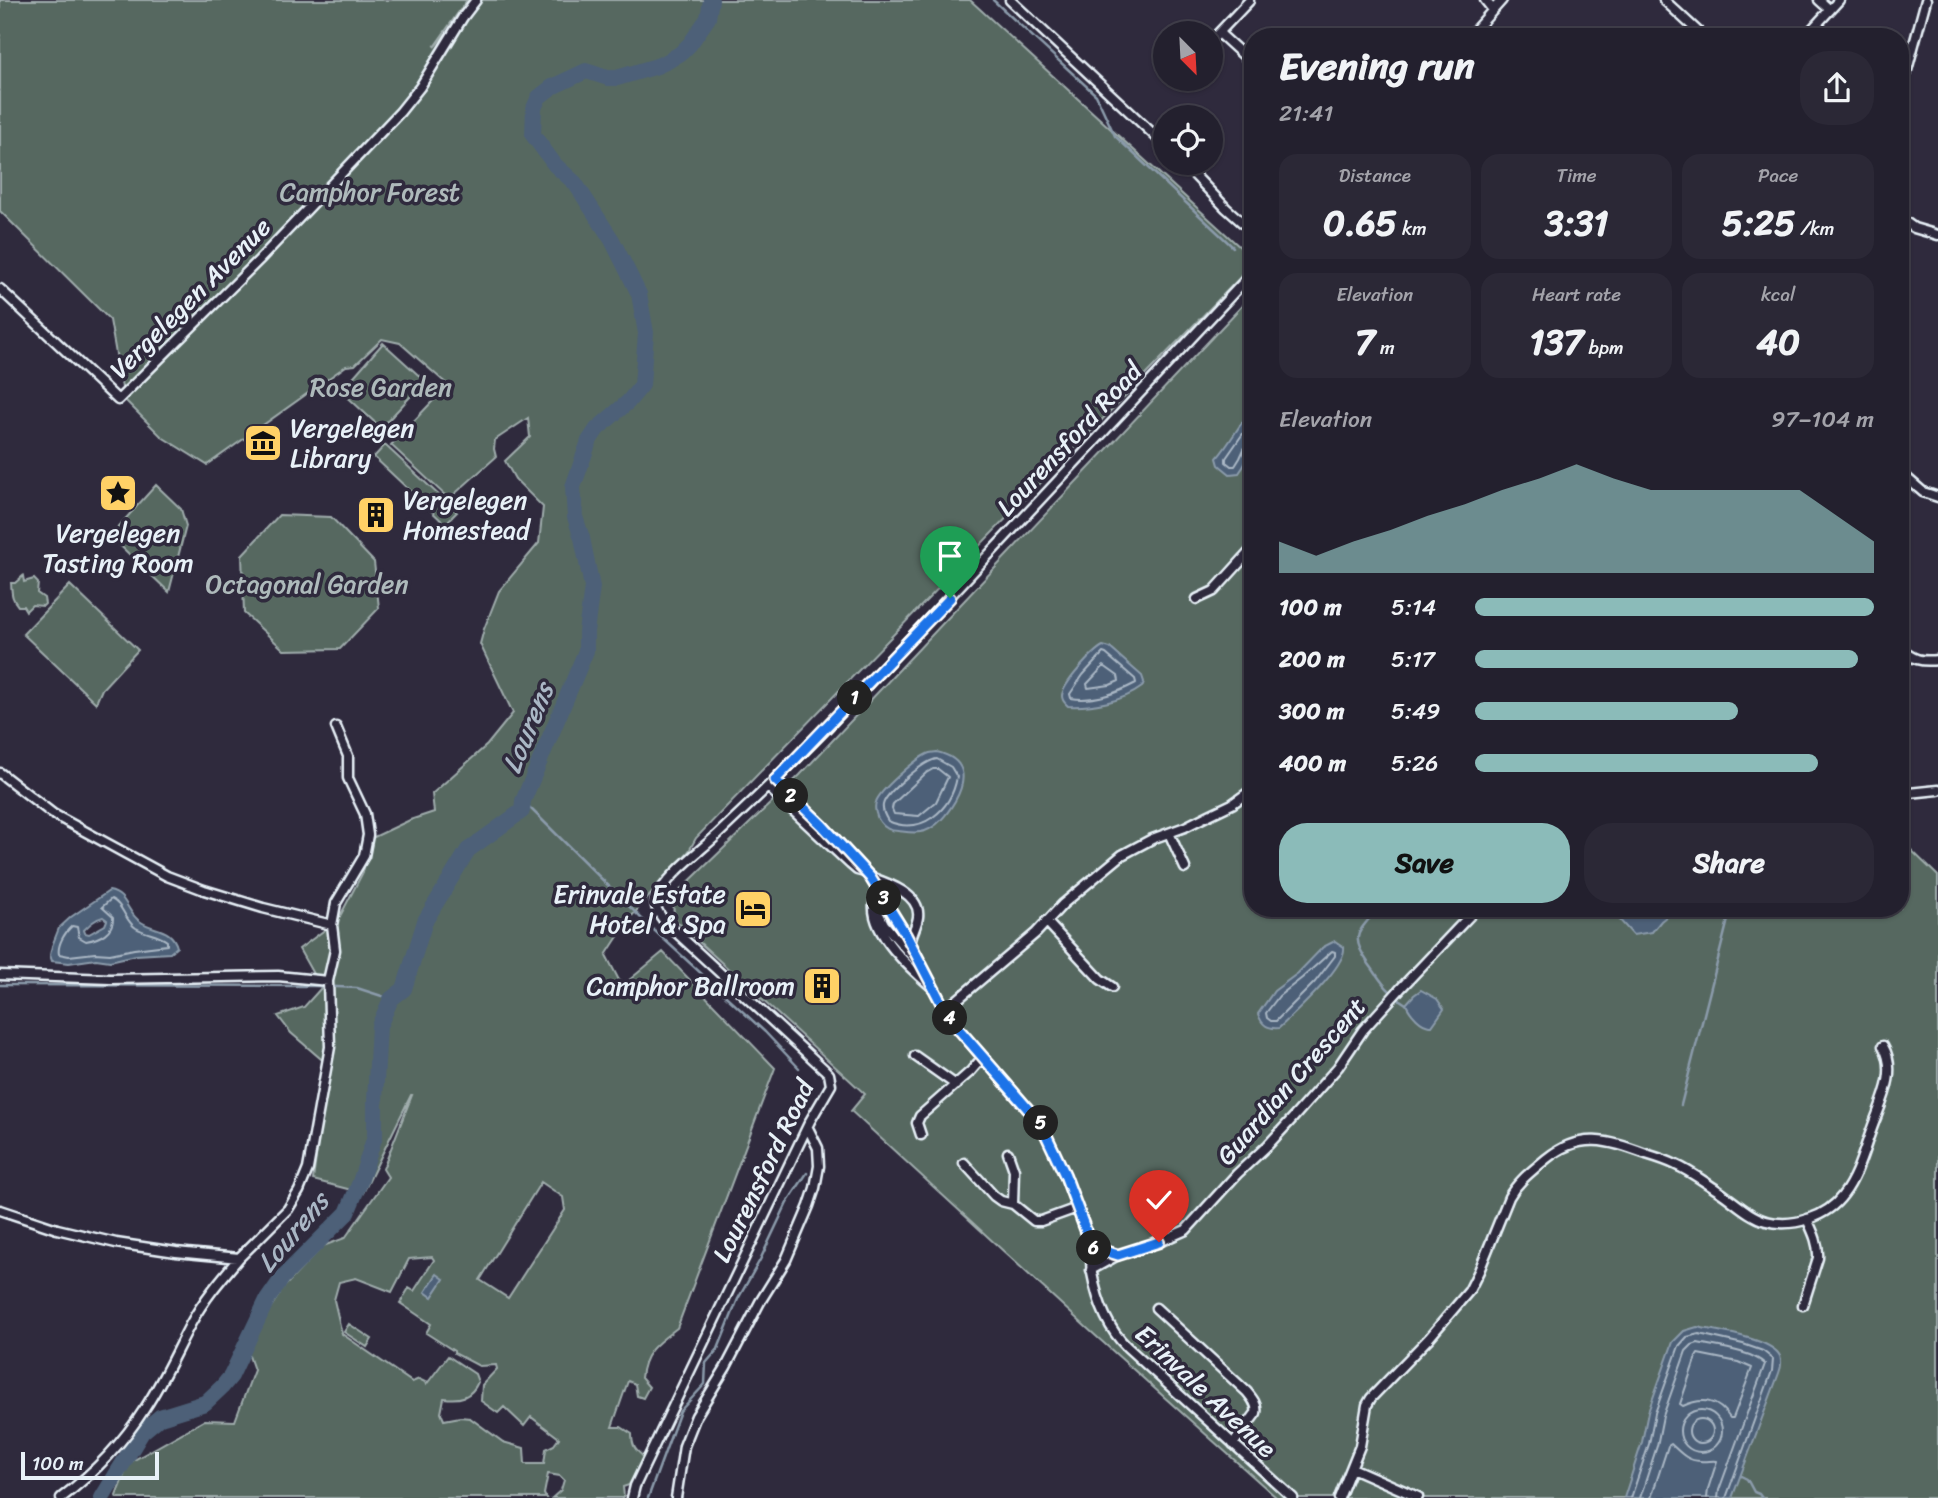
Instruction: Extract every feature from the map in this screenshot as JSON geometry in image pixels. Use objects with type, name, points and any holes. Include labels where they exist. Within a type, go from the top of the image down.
[{"type":"street","name":"Vergelegen Avenue","points":[[0,289],[118,400],[260,260],[400,112],[421,87],[476,0]]},
{"type":"street","points":[[1010,0],[1153,134]]},
{"type":"street","points":[[1485,0],[1493,10]]},
{"type":"street","points":[[1477,28],[1502,0]]},
{"type":"street","points":[[1664,0],[1694,28]]},
{"type":"street","points":[[1819,0],[1830,10]]},
{"type":"street","points":[[1813,28],[1839,0]]},
{"type":"street","points":[[1909,63],[1926,0]]},
{"type":"street","points":[[1223,29],[1249,1]]},
{"type":"street","points":[[1223,37],[1244,56]]},
{"type":"street","points":[[1194,175],[1244,224]]},
{"type":"street","points":[[1909,224],[1938,235]]},
{"type":"street","name":"Lourensford Road","points":[[632,1498],[643,1469],[831,1085],[829,1074],[665,922],[655,902],[658,895],[676,873],[768,787],[903,648],[1244,282]]},
{"type":"street","points":[[1909,480],[1923,492],[1938,498]]},
{"type":"street","points":[[1198,598],[1214,591],[1244,558]]},
{"type":"street","points":[[1909,656],[1918,660],[1938,660]]},
{"type":"street","points":[[61,1498],[119,1444],[145,1409],[193,1320],[216,1285],[288,1209],[299,1191],[307,1169],[330,1047],[328,981],[335,950],[332,925],[336,903],[365,856],[368,835],[365,814],[348,778],[348,756],[336,727]]},
{"type":"street","points":[[0,773],[53,814],[167,876],[262,908],[332,925]]},
{"type":"street","name":"Erinvale Avenue","points":[[775,780],[861,865],[910,944],[945,1010],[1041,1124],[1061,1166],[1092,1247],[1091,1270],[1113,1333],[1293,1498]]},
{"type":"street","name":"Erinvale Avenue","points":[[768,787],[850,864],[868,875]]},
{"type":"street","points":[[1909,793],[1938,790]]},
{"type":"street","points":[[945,1010],[1122,855],[1152,839],[1185,827],[1244,795]]},
{"type":"street","points":[[1169,833],[1185,868]]},
{"type":"street","points":[[868,875],[900,888],[916,908],[919,916],[910,944]]},
{"type":"street","points":[[876,886],[875,919],[891,948],[934,989]]},
{"type":"street","points":[[874,904],[887,929],[922,966]]},
{"type":"street","name":"Guardian Crescent","points":[[1091,1270],[1118,1255],[1177,1236],[1192,1225],[1237,1174],[1300,1110],[1338,1067],[1363,1030],[1468,917]]},
{"type":"street","points":[[1046,921],[1100,979],[1112,987]]},
{"type":"street","points":[[0,975],[110,979],[278,976],[328,981]]},
{"type":"street","points":[[1339,1498],[1360,1446],[1367,1405],[1469,1291],[1515,1186],[1561,1148],[1577,1142],[1604,1140],[1679,1166],[1766,1221],[1780,1223],[1807,1219],[1832,1207],[1842,1197],[1855,1174],[1891,1071],[1883,1045]]},
{"type":"street","points":[[915,1056],[956,1084]]},
{"type":"street","points":[[921,1135],[917,1123],[920,1116],[983,1056]]},
{"type":"street","points":[[676,1498],[684,1446],[696,1416],[786,1260],[809,1206],[819,1166],[818,1148],[808,1129]]},
{"type":"street","points":[[1008,1153],[1014,1170],[1013,1204]]},
{"type":"street","points":[[964,1163],[994,1196],[1013,1204],[1031,1220],[1037,1222],[1077,1208]]},
{"type":"street","points":[[0,1210],[57,1229],[116,1243],[239,1258]]},
{"type":"street","points":[[1803,1306],[1818,1258],[1814,1233],[1807,1219]]},
{"type":"street","points":[[1092,1247],[1118,1255]]},
{"type":"street","points":[[1156,1308],[1253,1399],[1256,1413],[1233,1444]]},
{"type":"street","points":[[1352,1468],[1418,1497]]},
{"type":"green space","name":"Camphor Forest","points":[[0,0],[467,0],[434,47],[476,0],[970,0],[1153,167],[1153,175],[1161,175],[1244,251],[1244,273],[696,838],[689,851],[630,918],[606,955],[622,986],[663,952],[775,1068],[677,1328],[657,1344],[645,1361],[641,1378],[649,1387],[643,1398],[637,1396],[635,1384],[628,1381],[612,1427],[621,1427],[632,1434],[635,1447],[644,1457],[629,1485],[623,1487],[623,1498],[552,1498],[561,1490],[564,1480],[560,1476],[548,1474],[544,1494],[546,1498],[116,1496],[129,1463],[205,1420],[235,1421],[254,1370],[248,1353],[266,1315],[284,1287],[323,1246],[345,1238],[388,1177],[383,1169],[412,1095],[363,1193],[313,1180],[328,1065],[291,1033],[278,1016],[304,1007],[321,988],[299,949],[338,920],[363,872],[372,838],[434,812],[432,794],[487,745],[513,713],[480,644],[499,591],[539,543],[543,507],[515,479],[505,461],[530,437],[528,418],[495,440],[496,457],[449,499],[391,445],[448,385],[400,343],[382,339],[355,365],[346,366],[207,465],[162,437],[124,399],[110,320],[0,211]],"holes":[[[541,1182],[563,1197],[565,1210],[508,1298],[480,1280]],[[432,1257],[434,1260],[414,1291],[409,1288],[400,1303],[431,1324],[426,1333],[454,1353],[479,1366],[496,1365],[497,1369],[482,1385],[481,1401],[498,1413],[504,1407],[524,1426],[531,1417],[559,1438],[554,1445],[546,1449],[544,1464],[525,1464],[524,1448],[503,1442],[470,1418],[444,1420],[441,1413],[444,1398],[464,1397],[472,1392],[478,1382],[475,1374],[448,1356],[426,1385],[419,1379],[412,1382],[342,1334],[334,1300],[339,1282],[356,1278],[392,1292],[409,1259]]]},
{"type":"green space","points":[[1244,304],[1244,917],[1909,917],[1909,848],[1938,876],[1938,1498],[1277,1498],[851,1111],[865,1094],[674,919],[673,897],[800,775]]},
{"type":"green space","name":"Rose Garden","points":[[383,343],[425,381],[381,428],[341,391]]},
{"type":"green space","points":[[385,445],[457,512],[445,524],[374,457]]},
{"type":"green space","points":[[156,485],[181,509],[186,526],[169,592],[110,536]]},
{"type":"green space","name":"Octagonal Garden","points":[[279,515],[331,517],[374,562],[379,608],[340,649],[284,650],[244,613],[242,555]]},
{"type":"green space","points":[[23,576],[24,582],[34,579],[38,583],[37,593],[44,598],[43,606],[32,605],[26,611],[16,603],[11,583]]},
{"type":"green space","points":[[70,585],[138,650],[102,689],[96,703],[23,634]]},
{"type":"green space","points":[[349,1324],[372,1339],[367,1347],[344,1332]]},
{"type":"water","points":[[1243,420],[1244,465],[1239,473],[1230,474],[1219,465],[1217,458]]},
{"type":"water","points":[[1103,646],[1110,648],[1142,676],[1142,687],[1106,702],[1068,706],[1062,696],[1067,684]]},
{"type":"water","points":[[937,752],[954,759],[962,770],[963,777],[959,793],[943,819],[922,832],[886,828],[876,812],[875,804],[879,797],[915,762],[927,754]]},
{"type":"water","points":[[109,891],[120,896],[141,922],[171,936],[177,947],[170,953],[136,955],[110,961],[52,961],[50,955],[59,928]],"holes":[[[103,917],[107,920],[105,925],[89,934],[85,933],[84,930],[95,920]]]},
{"type":"water","points":[[1666,917],[1652,932],[1633,935],[1618,918]]},
{"type":"water","points":[[1335,941],[1344,947],[1343,955],[1329,977],[1279,1028],[1266,1026],[1258,1014],[1274,991],[1298,973],[1323,947]]},
{"type":"water","points":[[1421,990],[1437,999],[1444,1009],[1432,1026],[1420,1022],[1406,1004]]},
{"type":"water","points":[[437,1274],[444,1279],[432,1297],[425,1292]]},
{"type":"water","points":[[1697,1327],[1766,1344],[1781,1358],[1780,1371],[1732,1498],[1624,1498],[1642,1442],[1648,1412],[1673,1342],[1684,1331]]},
{"type":"waterway","name":"Lourens","points":[[102,1498],[142,1432],[160,1417],[205,1403],[222,1387],[231,1376],[267,1300],[283,1277],[347,1213],[375,1136],[379,1026],[391,999],[404,989],[425,921],[468,850],[522,811],[523,801],[586,651],[592,587],[575,517],[573,487],[589,441],[597,429],[628,402],[642,385],[646,333],[639,294],[612,240],[575,183],[555,165],[533,135],[534,108],[539,97],[552,87],[586,71],[617,78],[668,61],[690,44],[708,18],[711,0]]},
{"type":"waterway","points":[[993,0],[1096,95],[1115,136],[1233,247]]},
{"type":"waterway","points":[[523,801],[643,920],[765,1032],[799,1068]]},
{"type":"waterway","points":[[1371,917],[1358,935],[1359,947],[1390,991]]},
{"type":"waterway","points":[[1681,1105],[1729,917]]},
{"type":"waterway","points":[[0,985],[317,986],[357,988],[391,999]]},
{"type":"waterway","points":[[1397,998],[1406,1004]]},
{"type":"waterway","points":[[648,1498],[680,1411],[705,1384],[706,1363],[718,1349],[738,1299],[787,1203],[807,1173]]},
{"type":"waterway","points":[[1741,1476],[1747,1479],[1754,1492],[1762,1498]]},
{"type":"place","name":"Vergelegen Library","points":[[263,443]]},
{"type":"place","name":"Vergelegen Tasting Room","points":[[118,493]]},
{"type":"place","name":"Vergelegen Homestead","points":[[376,515]]},
{"type":"place","name":"Erinvale Estate Hotel & Spa","points":[[753,909]]},
{"type":"place","name":"Camphor Ballroom","points":[[822,986]]},
{"type":"route","points":[[950,598],[775,780],[861,865],[883,895],[955,1025],[1041,1124],[1065,1175],[1092,1247],[1118,1255],[1159,1242]]}]
